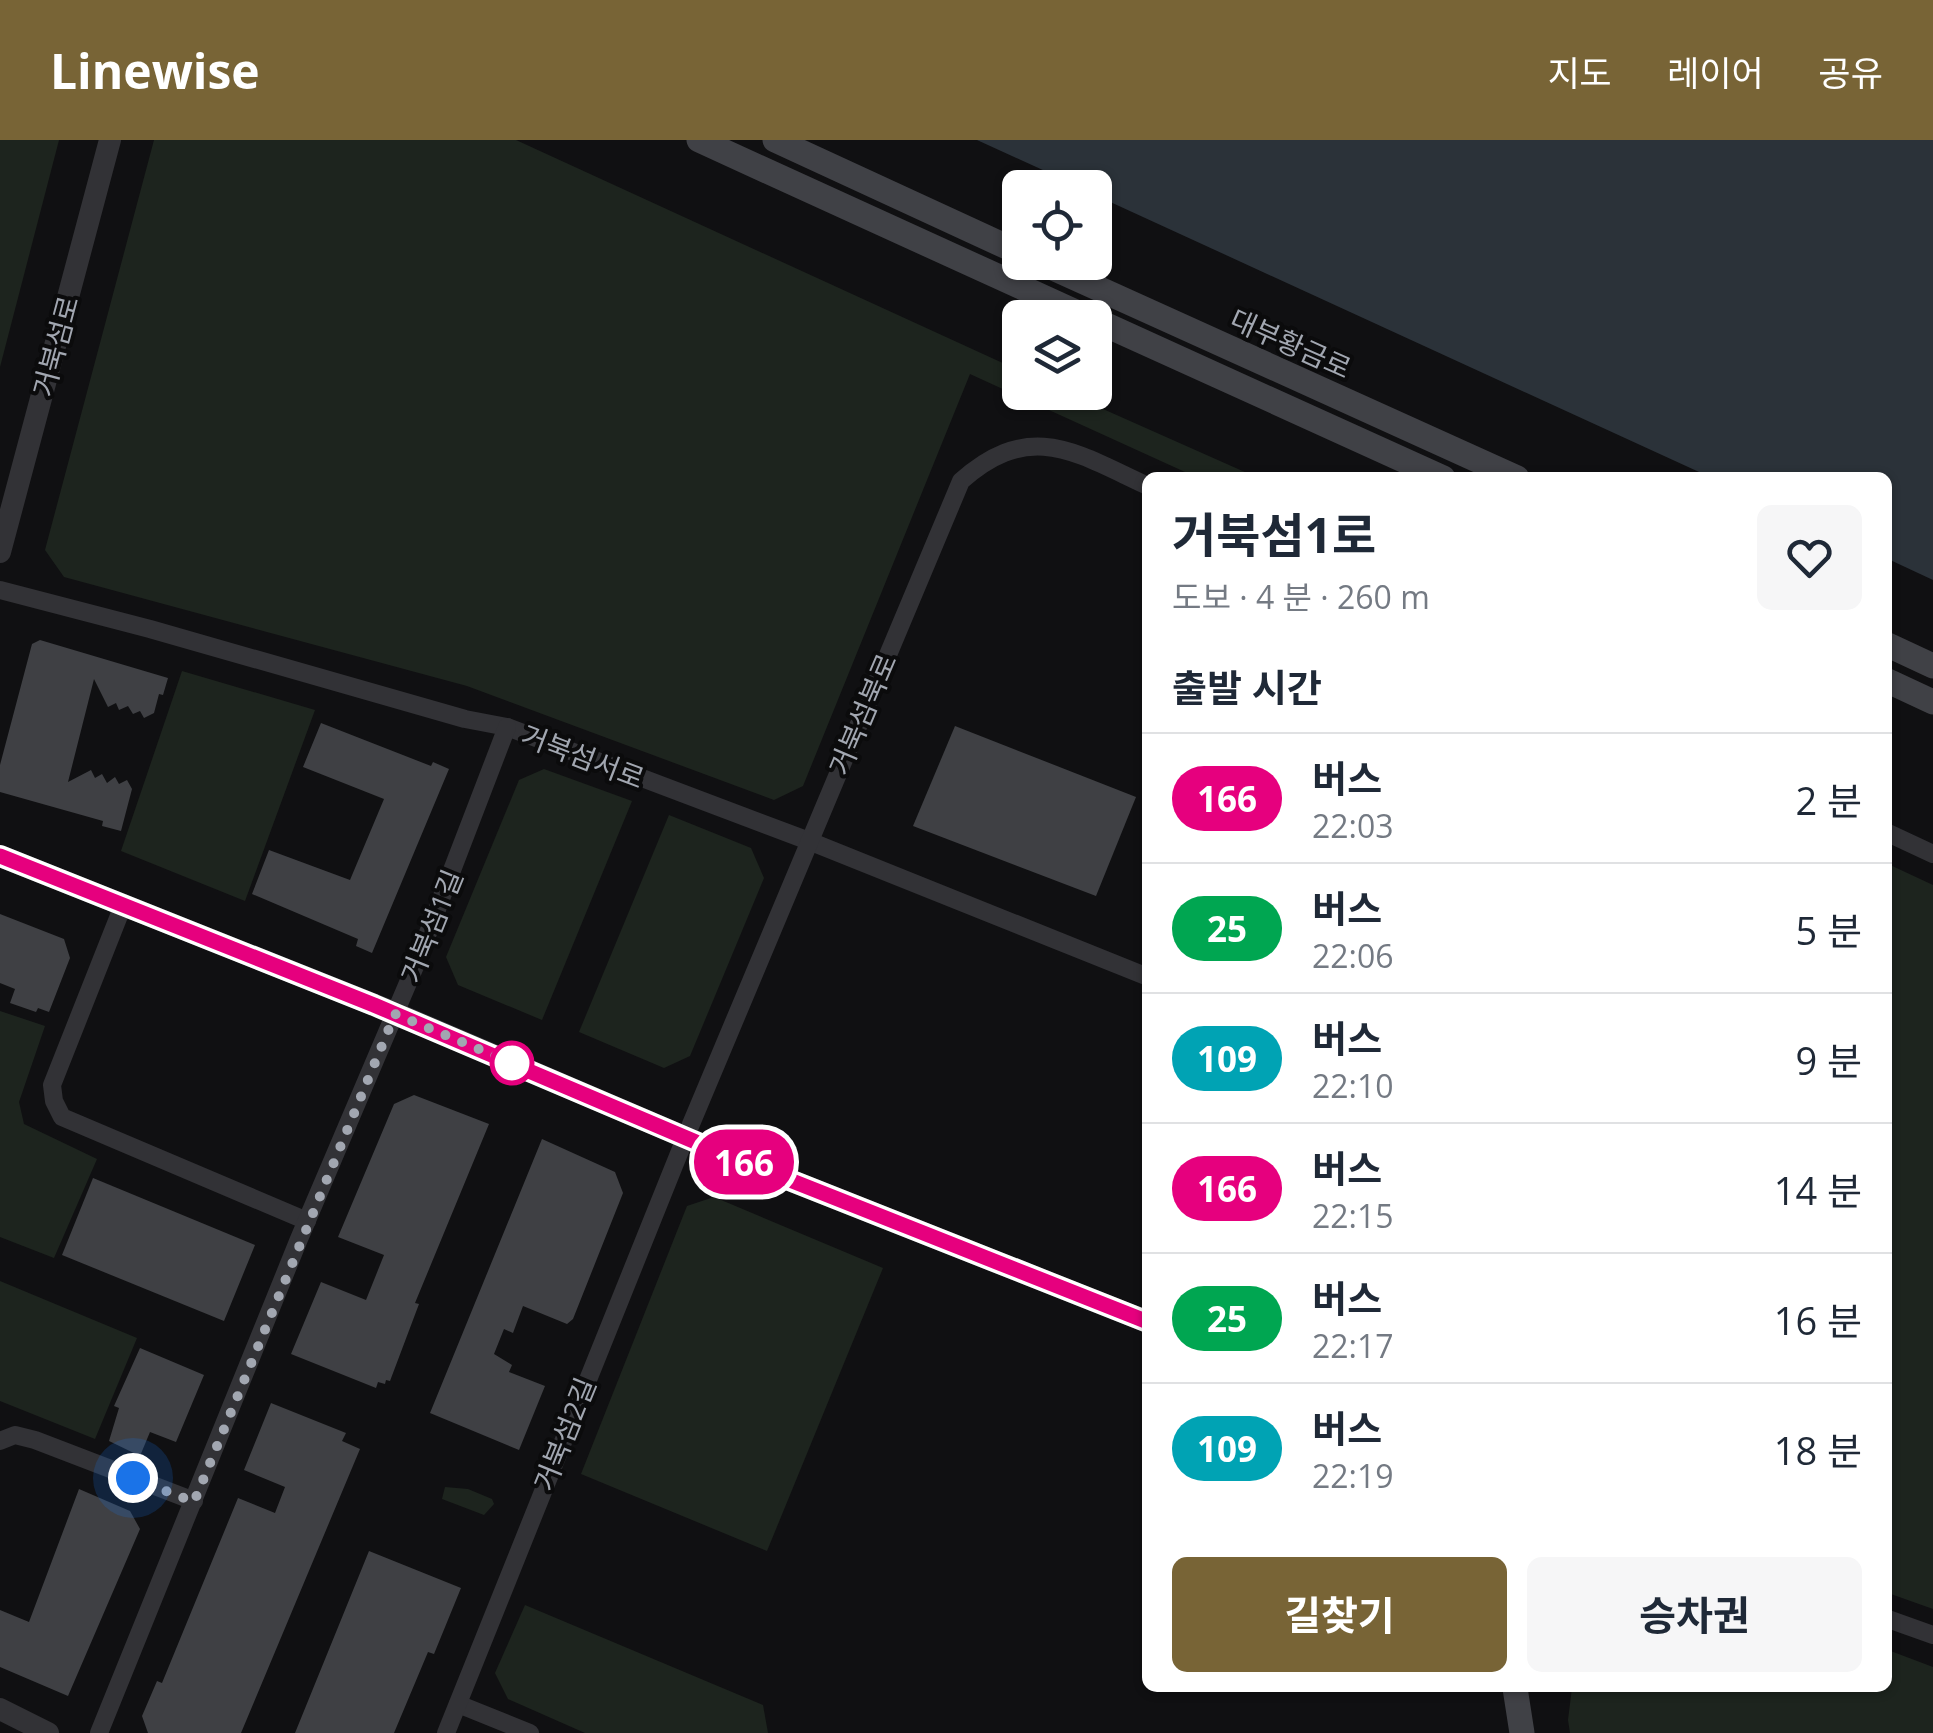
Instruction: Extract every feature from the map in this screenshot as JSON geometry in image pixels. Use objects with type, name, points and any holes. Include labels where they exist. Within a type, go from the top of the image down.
[{"type":"main road","points":[[699,140],[1050,300]]},
{"type":"main road","points":[[775,140],[1002,245]]},
{"type":"main road","name":"대부황금로","points":[[1080,280],[1504,472]]},
{"type":"main road","points":[[1112,328],[1430,472]]},
{"type":"main road","points":[[1892,647],[1933,666]]},
{"type":"main road","points":[[1892,683],[1926,699]]},
{"type":"main road","points":[[1892,695],[1926,699]]},
{"type":"main road","points":[[1516,1692],[1522,1733]]},
{"type":"street","name":"거북섬로","points":[[0,552],[110,140]]},
{"type":"street","name":"거북섬북로","points":[[686,1136],[961,481],[981,463],[1008,452],[1043,446],[1077,454],[1142,483]]},
{"type":"street","name":"거북섬서로","points":[[0,590],[465,719],[507,727],[1142,974]]},
{"type":"street","name":"거북섬1길","points":[[98,1733],[395,1014],[507,727]]},
{"type":"street","points":[[1892,835],[1933,854]]},
{"type":"street","points":[[0,856],[395,1014],[742,1162],[1142,1320]]},
{"type":"street","points":[[124,904],[52,1086],[62,1117],[307,1221]]},
{"type":"street","name":"거북섬2길","points":[[446,1733],[686,1136]]},
{"type":"street","points":[[0,1440],[15,1435],[36,1440],[194,1502]]},
{"type":"street","points":[[1892,1620],[1933,1635]]},
{"type":"street","points":[[458,1704],[530,1733]]},
{"type":"street","points":[[0,1709],[48,1733]]},
{"type":"shaded area","points":[[0,140],[59,140],[0,367]]},
{"type":"shaded area","points":[[154,140],[516,140],[1002,363],[1002,389],[970,374],[803,786],[774,800],[467,686],[64,577],[45,550]]},
{"type":"shaded area","points":[[977,140],[1933,140],[1933,580],[1892,561],[1892,472],[1699,472],[1112,203],[1112,170],[1043,170]]},
{"type":"shaded area","points":[[1049,410],[1105,410],[1245,472],[1185,472]]},
{"type":"shaded area","points":[[182,671],[315,710],[245,901],[121,851]]},
{"type":"shaded area","points":[[544,769],[632,801],[542,1020],[458,985],[446,957],[519,780]]},
{"type":"shaded area","points":[[669,815],[751,848],[764,878],[690,1056],[664,1068],[579,1032]]},
{"type":"shaded area","points":[[1892,866],[1933,885],[1933,1609],[1892,1594]]},
{"type":"shaded area","points":[[0,1011],[45,1026],[19,1102],[24,1124],[97,1159],[54,1258],[0,1237]]},
{"type":"shaded area","points":[[714,1197],[883,1268],[767,1551],[581,1474],[687,1206]]},
{"type":"shaded area","points":[[0,1281],[137,1338],[95,1439],[0,1401]]},
{"type":"shaded area","points":[[445,1487],[468,1489],[492,1499],[494,1504],[484,1515],[442,1499]]},
{"type":"shaded area","points":[[525,1605],[763,1705],[768,1733],[585,1733],[508,1699],[495,1673]]},
{"type":"shaded area","points":[[1892,1652],[1933,1667],[1933,1733],[1570,1733],[1572,1692],[1892,1692]]},
{"type":"building","points":[[40,640],[168,678],[154,713],[144,718],[140,711],[133,714],[128,706],[119,710],[116,703],[108,707],[94,679],[68,782],[91,770],[95,778],[102,774],[107,783],[115,777],[119,784],[127,780],[132,789],[121,831],[102,826],[103,821],[0,792],[0,765],[32,644]]},
{"type":"building","points":[[321,723],[431,766],[433,762],[449,769],[372,953],[356,946],[358,939],[252,894],[269,850],[350,880],[384,799],[303,767]]},
{"type":"building","points":[[955,726],[1136,797],[1096,896],[913,826]]},
{"type":"building","points":[[0,914],[64,939],[70,958],[49,1012],[10,1003],[15,989],[0,983]]},
{"type":"building","points":[[414,1095],[489,1124],[415,1303],[419,1304],[390,1381],[378,1382],[376,1388],[291,1354],[321,1282],[366,1300],[384,1255],[338,1237],[394,1104]]},
{"type":"building","points":[[542,1139],[615,1172],[623,1193],[573,1319],[567,1324],[523,1306],[513,1333],[504,1329],[494,1354],[512,1365],[509,1372],[545,1386],[519,1450],[430,1413]]},
{"type":"building","points":[[93,1178],[255,1245],[224,1321],[62,1255]]},
{"type":"building","points":[[140,1348],[204,1375],[176,1442],[150,1432],[140,1456],[109,1441],[119,1408],[114,1406]]},
{"type":"building","points":[[271,1403],[346,1433],[342,1441],[360,1449],[241,1733],[148,1733],[142,1716],[157,1681],[162,1683],[238,1498],[275,1513],[285,1487],[244,1470]]},
{"type":"building","points":[[79,1489],[130,1511],[140,1529],[68,1696],[0,1667],[0,1610],[29,1622]]},
{"type":"building","points":[[369,1551],[461,1588],[434,1654],[428,1652],[394,1733],[295,1733]]},
{"type":"bus line","name":"166","points":[[0,856],[374,1005],[724,1154],[1142,1320]]},
{"type":"route","points":[[133,1478],[194,1502],[395,1014],[512,1063]]}]
